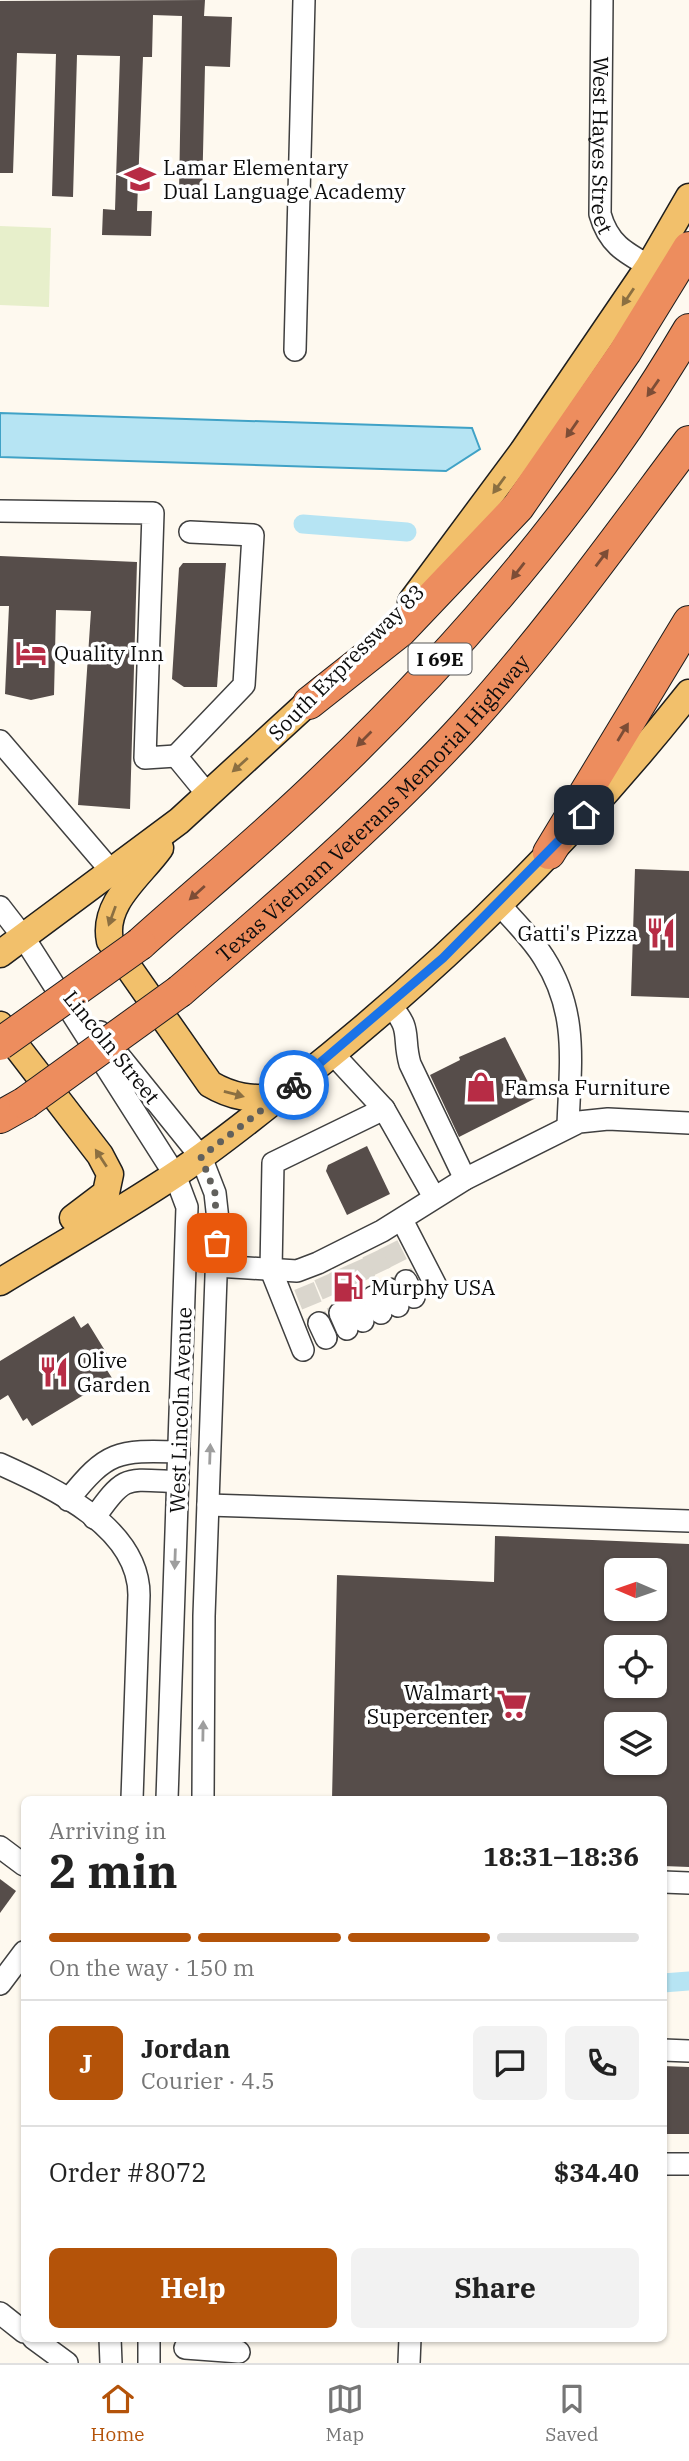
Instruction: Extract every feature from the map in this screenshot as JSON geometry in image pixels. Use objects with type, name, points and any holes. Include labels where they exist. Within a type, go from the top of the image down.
[{"type":"highway","points":[[309,703],[400,631],[518,507],[625,352],[689,248]]},
{"type":"highway","name":"I 69E","points":[[0,1044],[140,944],[318,786],[413,689],[493,600],[587,482],[665,371],[689,330]]},
{"type":"highway","name":"Texas Vietnam Veterans Memorial Highway","points":[[12,1110],[180,991],[306,883],[396,799],[467,724],[549,629],[689,442]]},
{"type":"highway","points":[[549,853],[689,622]]},
{"type":"main road","name":"South Expressway 83","points":[[0,954],[179,821],[309,703],[412,600],[502,481],[649,266],[689,197]]},
{"type":"main road","points":[[0,1282],[175,1175],[333,1054],[499,904],[653,738],[689,693]]},
{"type":"main road","points":[[179,821],[121,895],[109,918],[110,941],[210,1084],[226,1094],[239,1097],[278,1097]]},
{"type":"main road","points":[[0,1025],[100,1155],[110,1174],[110,1182],[106,1193],[92,1206],[0,1263]]},
{"type":"street","points":[[295,350],[304,0]]},
{"type":"street","name":"West Hayes Street","points":[[602,0],[600,214],[613,243],[649,266]]},
{"type":"street","points":[[0,511],[153,513],[145,758],[176,756],[244,685],[253,535],[190,532]]},
{"type":"street","points":[[0,741],[112,872]]},
{"type":"street","points":[[176,756],[208,795]]},
{"type":"street","points":[[499,904],[543,955],[562,989],[571,1038],[568,1126]]},
{"type":"street","name":"West Lincoln Avenue","points":[[0,907],[24,938],[175,1175],[187,1207],[167,1796]]},
{"type":"street","name":"Lincoln Street","points":[[24,938],[201,1157]]},
{"type":"street","points":[[390,1005],[401,1018],[408,1034],[406,1049],[410,1064],[465,1179]]},
{"type":"street","points":[[333,1054],[384,1109],[434,1197]]},
{"type":"street","points":[[303,1350],[271,1270],[273,1163],[384,1109]]},
{"type":"street","points":[[216,1266],[271,1270],[301,1278],[353,1254],[434,1197],[465,1179],[568,1126],[608,1119],[689,1123]]},
{"type":"street","name":"West Lincoln Avenue","points":[[201,1157],[215,1193],[216,1266],[202,1796]]},
{"type":"street","points":[[402,1220],[436,1286]]},
{"type":"street","points":[[68,1500],[94,1468],[111,1457],[135,1451],[179,1452]]},
{"type":"street","points":[[0,1464],[68,1500],[94,1518],[127,1552],[139,1582],[132,1796]]},
{"type":"street","points":[[94,1518],[113,1490],[124,1481],[178,1482]]},
{"type":"street","points":[[208,1505],[689,1521]]},
{"type":"street","points":[[0,1847],[21,1863]]},
{"type":"street","points":[[667,1882],[689,1883]]},
{"type":"street","points":[[0,1984],[21,1956]]},
{"type":"street","points":[[667,2050],[689,2051]]},
{"type":"street","points":[[667,2164],[689,2164]]},
{"type":"street","points":[[0,2313],[21,2330]]},
{"type":"street","points":[[38,2342],[66,2363]]},
{"type":"street","points":[[110,2342],[111,2363]]},
{"type":"street","points":[[149,2342],[149,2363]]},
{"type":"street","points":[[409,2363],[410,2342]]},
{"type":"street","points":[[185,2350],[239,2352]]},
{"type":"green space","points":[[0,226],[51,228],[49,307],[0,305]]},
{"type":"water","points":[[0,413],[472,428],[480,449],[446,471],[0,457]]},
{"type":"building","points":[[205,0],[204,16],[232,17],[230,67],[205,66],[202,197],[179,196],[182,16],[153,15],[152,57],[143,57],[137,211],[152,211],[151,236],[102,235],[103,209],[115,210],[120,56],[77,55],[73,197],[52,196],[56,54],[17,53],[13,173],[0,173],[0,1]]},
{"type":"building","name":"Quality Inn","points":[[0,556],[137,562],[130,809],[78,805],[91,611],[56,610],[54,695],[31,700],[5,694],[9,606],[0,606]]},
{"type":"building","points":[[183,563],[226,563],[217,687],[184,687],[172,679],[179,568]]},
{"type":"building","name":"Gatti's Pizza","points":[[635,869],[689,871],[689,998],[631,996]]},
{"type":"building","name":"Famsa Furniture","points":[[505,1037],[536,1098],[459,1137],[430,1075],[460,1060],[459,1057]]},
{"type":"building","points":[[367,1146],[390,1194],[347,1215],[326,1171],[328,1165]]},
{"type":"building","name":"Olive Garden","points":[[74,1316],[81,1328],[88,1323],[112,1362],[105,1367],[112,1378],[32,1426],[27,1418],[23,1421],[8,1395],[0,1400],[0,1361]]},
{"type":"building","name":"Walmart Supercenter","points":[[495,1536],[689,1544],[689,1867],[667,1866],[667,1796],[332,1796],[337,1575],[494,1582]]},
{"type":"building","points":[[0,1879],[16,1891],[0,1913]]},
{"type":"building","points":[[667,2066],[689,2067],[689,2134],[667,2134]]},
{"type":"waterway","points":[[303,524],[407,532]]},
{"type":"waterway","points":[[667,1983],[689,1981]]},
{"type":"tunnel","points":[[388,1245],[406,1281]]},
{"type":"tunnel","points":[[372,1253],[389,1289]]},
{"type":"tunnel","points":[[357,1261],[373,1297]]},
{"type":"tunnel","points":[[339,1269],[355,1306]]},
{"type":"tunnel","points":[[324,1276],[340,1313]]},
{"type":"tunnel","points":[[304,1286],[319,1323]]},
{"type":"way so far","points":[[217,1243],[215,1193],[201,1157],[294,1085]]},
{"type":"place","name":"Lamar Elementary Dual Language Academy","points":[[140,179]]},
{"type":"place","name":"Quality Inn","points":[[31,653]]},
{"type":"place","name":"Gatti's Pizza","points":[[661,933]]},
{"type":"place","name":"Famsa Furniture","points":[[481,1087]]},
{"type":"place","name":"Murphy USA","points":[[348,1287]]},
{"type":"place","name":"Olive Garden","points":[[54,1372]]},
{"type":"place","name":"Walmart Supercenter","points":[[512,1704]]},
{"type":"route","points":[[294,1085],[443,958],[584,815]]}]
